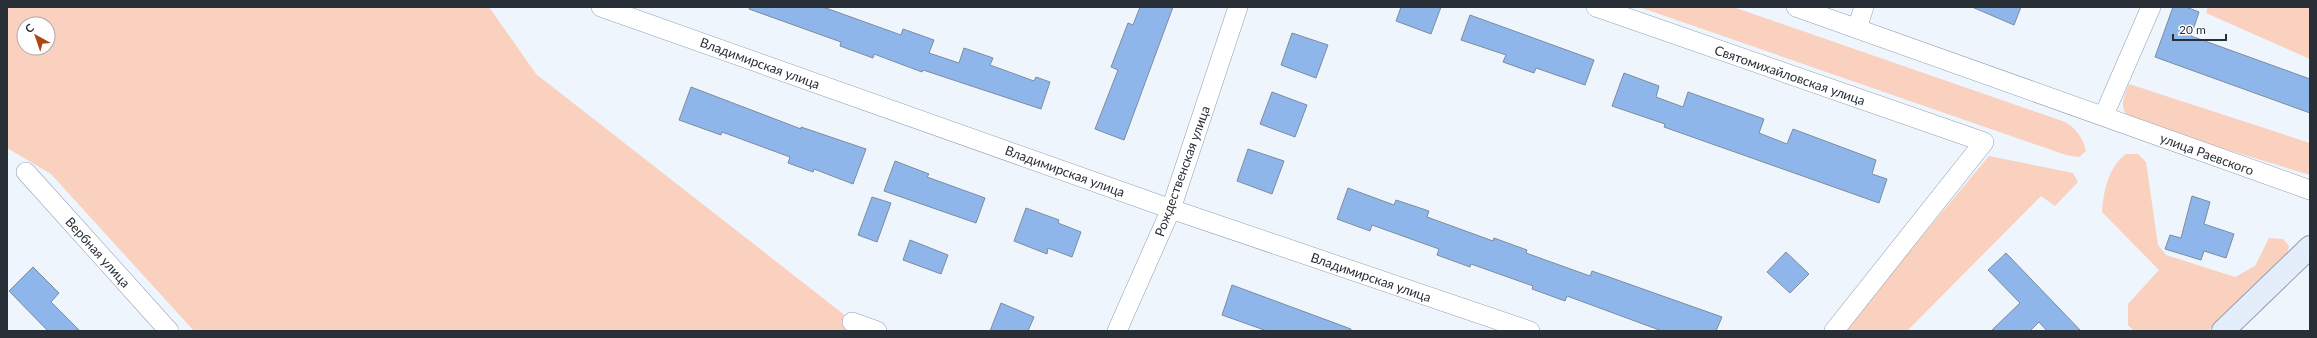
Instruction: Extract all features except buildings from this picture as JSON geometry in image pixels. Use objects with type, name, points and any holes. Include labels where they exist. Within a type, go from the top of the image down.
[{"type":"main road","points":[[2223,331],[2310,247]]},
{"type":"street","name":"Владимирская улица","points":[[601,7],[1171,209],[1530,331]]},
{"type":"street","name":"Рождественская улица","points":[[1117,331],[1171,209],[1238,7]]},
{"type":"street","name":"Святомихайловская улица","points":[[1596,7],[1984,142],[1834,331]]},
{"type":"street","points":[[1796,7],[2104,116],[2151,7]]},
{"type":"street","points":[[1857,28],[1864,7]]},
{"type":"street","name":"улица Раевского","points":[[2104,116],[2310,190]]},
{"type":"street","name":"Вербная улица","points":[[26,172],[169,331]]},
{"type":"street","points":[[852,322],[877,331]]},
{"type":"shaded area","points":[[7,7],[489,7],[536,74],[865,331],[194,331],[51,174],[7,148]]},
{"type":"shaded area","points":[[1639,7],[1733,7],[2065,122],[2078,134],[2086,151],[2079,157],[2066,155]]},
{"type":"shaded area","points":[[2208,7],[2310,7],[2310,59],[2206,13]]},
{"type":"shaded area","points":[[2129,84],[2310,143],[2310,175],[2130,120],[2123,107],[2125,94]]},
{"type":"shaded area","points":[[2126,154],[2138,154],[2146,162],[2158,245],[2166,255],[2235,277],[2255,266],[2269,238],[2283,239],[2289,246],[2287,254],[2208,331],[2134,331],[2128,325],[2128,304],[2159,270],[2102,212],[2104,195],[2111,172]]},
{"type":"shaded area","points":[[1989,156],[2073,173],[2078,182],[2055,206],[2041,196],[1907,331],[1843,331]]}]
